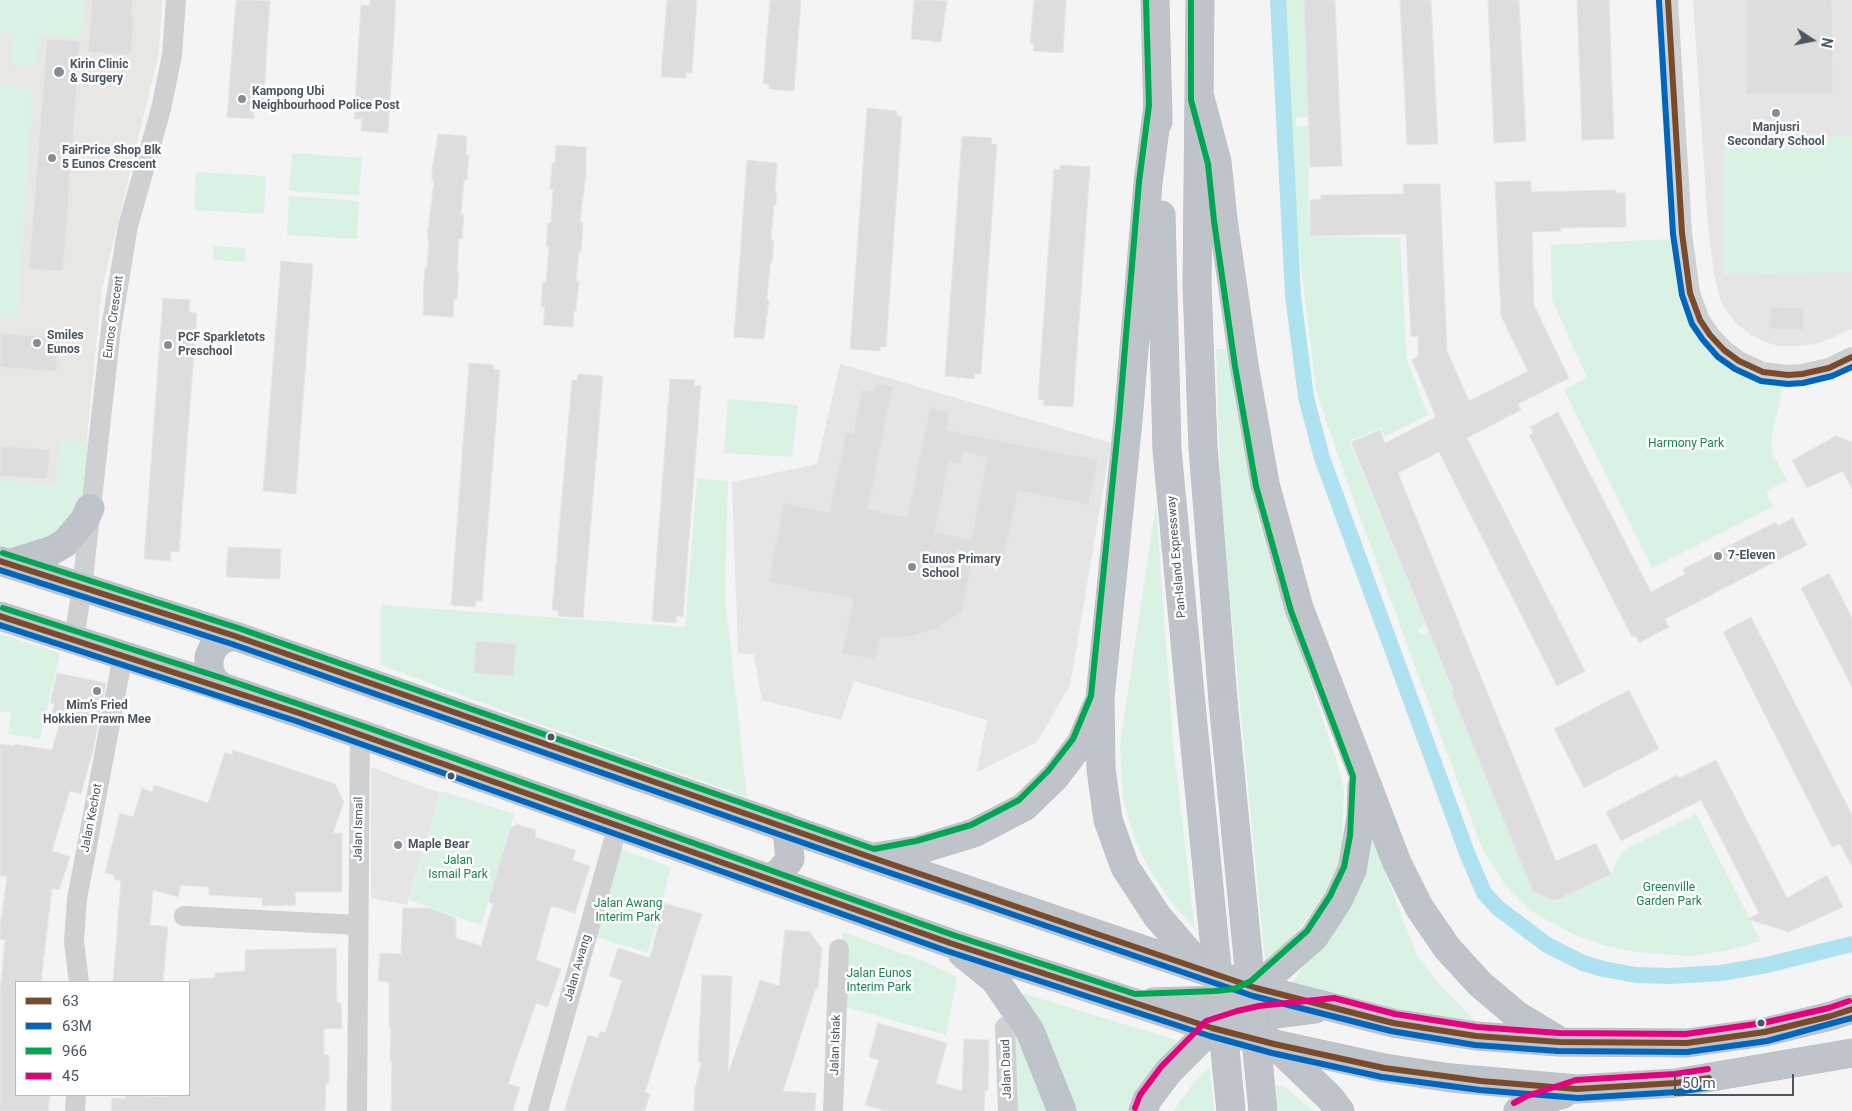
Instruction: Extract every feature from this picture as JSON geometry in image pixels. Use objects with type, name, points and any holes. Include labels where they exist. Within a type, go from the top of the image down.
[{"type":"highway","name":"Pan-Island Expressway","points":[[1155,0],[1167,450],[1231,1111]]},
{"type":"highway","points":[[1200,0],[1198,284],[1203,438],[1223,702],[1263,1111]]},
{"type":"highway","points":[[1200,98],[1217,162],[1223,220],[1241,346],[1265,484],[1299,608],[1362,775],[1397,863],[1419,907],[1447,948],[1480,984],[1518,1016],[1560,1042]]},
{"type":"highway","points":[[1158,105],[1148,182],[1128,420],[1100,698],[1101,770],[1108,820],[1125,867],[1157,916],[1202,968],[1242,1004],[1283,1034],[1333,1057]]},
{"type":"highway","points":[[4,563],[53,550],[65,543],[84,521],[90,508]]},
{"type":"highway","points":[[4,563],[235,636],[873,858],[1202,968]]},
{"type":"highway","points":[[0,616],[222,687],[360,734],[950,943],[1212,1028],[1274,1044],[1384,1068],[1451,1078],[1577,1089],[1676,1083],[1852,1053]]},
{"type":"highway","points":[[222,687],[213,680],[209,669],[209,657],[214,646],[223,638],[235,636]]},
{"type":"highway","points":[[873,858],[918,850],[974,833],[1024,807],[1055,777],[1080,743],[1100,698]]},
{"type":"highway","points":[[1143,1111],[1147,1100],[1168,1072],[1212,1028],[1242,1004],[1314,937],[1338,900],[1352,870],[1362,816],[1362,775]]},
{"type":"highway","points":[[768,879],[780,872],[790,859],[788,839],[784,826]]},
{"type":"highway","points":[[950,943],[995,980],[1016,1010],[1030,1031],[1062,1111]]},
{"type":"highway","points":[[1142,948],[1242,1004],[1274,1044],[1340,1111]]},
{"type":"highway","points":[[1134,1003],[1333,1007],[1393,1023],[1476,1036],[1560,1042],[1687,1042],[1765,1032],[1852,1009]]},
{"type":"highway","points":[[1518,1111],[1530,1104],[1577,1089]]},
{"type":"street","name":"Eunos Crescent","points":[[74,639],[82,588],[111,329],[128,226],[161,109],[170,64],[176,0]]},
{"type":"street","points":[[1668,0],[1682,233],[1690,293],[1700,320],[1710,335],[1724,350],[1739,361],[1763,372],[1788,375],[1802,374],[1828,368],[1852,357]]},
{"type":"street","name":"Jalan Kechot","points":[[78,981],[74,942],[77,899],[123,655]]},
{"type":"street","name":"Jalan Ismail","points":[[357,1111],[360,734]]},
{"type":"street","name":"Jalan Awang","points":[[538,1111],[618,825]]},
{"type":"street","points":[[184,916],[357,925]]},
{"type":"street","name":"Jalan Ishak","points":[[834,1111],[839,949]]},
{"type":"street","name":"Jalan Daud","points":[[1005,1027],[1008,1111]]},
{"type":"street","points":[[75,1111],[76,1096]]},
{"type":"shaded area","points":[[0,0],[162,0],[159,52],[101,293],[80,513],[0,551]]},
{"type":"shaded area","name":"Manjusri Secondary School","points":[[1693,0],[1852,0],[1852,328],[1832,338],[1816,344],[1800,346],[1779,346],[1765,342],[1751,335],[1738,325],[1721,302],[1714,273],[1708,226]]},
{"type":"shaded area","name":"Eunos Primary School","points":[[840,364],[1111,443],[1070,685],[1037,742],[977,772],[987,720],[854,681],[841,720],[762,700],[754,655],[738,653],[732,482],[817,464]]},
{"type":"shaded area","name":"Maple Bear","points":[[371,767],[440,793],[407,905],[371,898]]},
{"type":"green space","points":[[0,0],[85,0],[81,38],[39,35],[36,66],[11,64],[14,33],[0,32]]},
{"type":"green space","name":"Greenville Garden Park","points":[[1285,0],[1304,0],[1308,117],[1296,118],[1296,126],[1308,126],[1309,236],[1400,238],[1407,360],[1428,415],[1385,437],[1381,428],[1349,441],[1426,625],[1418,629],[1421,635],[1429,632],[1533,892],[1555,902],[1611,874],[1622,851],[1696,814],[1761,941],[1724,951],[1690,956],[1641,953],[1606,946],[1573,934],[1531,911],[1505,885],[1482,848],[1316,392],[1298,240]]},
{"type":"green space","points":[[0,85],[33,88],[17,319],[0,318]]},
{"type":"green space","points":[[1852,135],[1852,272],[1724,275],[1723,137]]},
{"type":"green space","points":[[292,153],[362,158],[359,195],[289,191]]},
{"type":"green space","points":[[196,172],[266,176],[264,214],[194,210]]},
{"type":"green space","points":[[289,196],[359,201],[357,239],[287,235]]},
{"type":"green space","name":"Harmony Park","points":[[1671,239],[1683,311],[1698,339],[1714,357],[1736,373],[1754,380],[1783,385],[1771,442],[1774,456],[1787,481],[1766,491],[1773,507],[1652,568],[1564,390],[1587,377],[1552,300],[1551,245]]},
{"type":"green space","points":[[214,246],[246,248],[245,262],[213,260]]},
{"type":"green space","points":[[1216,349],[1227,349],[1259,523],[1336,759],[1344,790],[1342,842],[1338,867],[1325,892],[1305,922],[1285,944],[1265,960],[1221,510]]},
{"type":"green space","points":[[728,399],[798,405],[792,457],[724,453]]},
{"type":"green space","points":[[60,440],[88,442],[80,513],[37,548],[0,551],[0,480],[55,484]]},
{"type":"green space","points":[[697,478],[728,481],[725,596],[747,797],[520,717],[381,665],[381,605],[685,627]]},
{"type":"green space","points":[[1156,503],[1173,743],[1195,930],[1169,899],[1147,865],[1133,834],[1123,799],[1120,745]]},
{"type":"green space","points":[[0,634],[60,653],[40,739],[8,734],[11,713],[0,711]]},
{"type":"green space","name":"Jalan Ismail Park","points":[[441,791],[514,814],[481,925],[409,900]]},
{"type":"green space","points":[[1369,830],[1417,956],[1438,983],[1480,1026],[1390,1013],[1289,986],[1345,910]]},
{"type":"green space","name":"Jalan Awang Interim Park","points":[[615,847],[671,867],[648,953],[590,935]]},
{"type":"green space","name":"Jalan Eunos Interim Park","points":[[842,932],[924,961],[957,977],[946,1035],[839,1005]]},
{"type":"green space","points":[[1025,994],[1176,1040],[1171,1056],[1131,1111],[1070,1111],[1022,997]]},
{"type":"green space","points":[[1015,1035],[1019,1036],[1057,1111],[1014,1111]]},
{"type":"green space","points":[[1210,1067],[1214,1111],[1173,1111],[1195,1081]]},
{"type":"green space","points":[[1276,1085],[1287,1089],[1314,1111],[1278,1111]]},
{"type":"building","points":[[92,0],[133,0],[131,16],[134,16],[131,55],[88,52]]},
{"type":"building","points":[[236,0],[270,1],[263,110],[254,109],[254,119],[227,117]]},
{"type":"building","points":[[370,0],[396,0],[388,133],[361,131],[362,119],[354,119],[361,5],[369,6]]},
{"type":"building","points":[[667,0],[697,0],[692,73],[686,72],[686,78],[661,77]]},
{"type":"building","points":[[770,0],[801,0],[794,91],[769,89],[769,84],[763,84]]},
{"type":"building","points":[[914,0],[947,1],[941,42],[911,39]]},
{"type":"building","points":[[1034,0],[1066,0],[1063,53],[1033,51],[1034,44],[1030,43]]},
{"type":"building","points":[[1304,0],[1335,0],[1342,166],[1310,167]]},
{"type":"building","points":[[1400,0],[1431,0],[1438,144],[1407,145]]},
{"type":"building","points":[[1488,0],[1519,0],[1526,141],[1494,143]]},
{"type":"building","points":[[1577,0],[1609,0],[1614,139],[1582,140]]},
{"type":"building","points":[[1746,0],[1832,0],[1833,94],[1746,94]]},
{"type":"building","points":[[47,39],[80,41],[63,271],[29,269]]},
{"type":"building","points":[[867,108],[897,111],[897,116],[902,117],[886,347],[880,347],[880,351],[850,349]]},
{"type":"building","points":[[438,134],[467,136],[466,155],[469,155],[467,180],[464,180],[461,215],[464,215],[462,239],[459,239],[457,299],[454,299],[453,317],[423,315],[424,280],[425,268],[427,268],[429,239],[427,239],[434,181],[432,181],[432,170]]},
{"type":"building","points":[[962,136],[992,138],[991,144],[997,144],[981,374],[975,374],[974,379],[945,376]]},
{"type":"building","points":[[556,145],[586,147],[586,173],[580,222],[583,222],[582,240],[576,281],[579,281],[573,327],[543,325],[545,307],[541,307],[543,282],[546,282],[549,247],[546,247],[548,223],[551,223],[553,189],[550,189],[552,163],[555,163]]},
{"type":"building","points":[[747,160],[777,163],[776,205],[774,205],[771,240],[774,241],[772,263],[770,263],[767,300],[769,300],[764,339],[734,337]]},
{"type":"building","points":[[1061,165],[1090,167],[1073,407],[1043,405],[1044,400],[1038,399],[1054,169],[1060,170]]},
{"type":"building","points":[[1531,181],[1531,192],[1616,190],[1616,193],[1625,193],[1626,227],[1561,228],[1561,231],[1532,232],[1534,305],[1569,378],[1518,404],[1521,410],[1467,438],[1585,671],[1557,686],[1439,452],[1398,473],[1556,861],[1596,843],[1611,874],[1555,901],[1533,892],[1451,691],[1453,690],[1351,442],[1380,430],[1385,443],[1436,417],[1412,360],[1418,356],[1418,336],[1411,337],[1406,234],[1310,236],[1310,200],[1321,199],[1321,195],[1404,194],[1403,184],[1440,184],[1447,351],[1469,401],[1528,371],[1501,316],[1495,182]]},
{"type":"building","points":[[281,261],[313,264],[296,494],[263,491]]},
{"type":"building","points":[[163,298],[190,300],[189,312],[197,313],[179,552],[171,551],[170,561],[144,559]]},
{"type":"building","points":[[1770,307],[1804,308],[1804,330],[1769,329]]},
{"type":"building","points":[[0,333],[59,338],[56,372],[0,367]]},
{"type":"building","points":[[469,363],[494,365],[493,369],[500,370],[482,601],[476,601],[475,607],[451,605]]},
{"type":"building","points":[[578,374],[603,376],[583,618],[558,616],[558,611],[552,610],[572,380],[577,380]]},
{"type":"building","points":[[670,379],[695,380],[694,385],[701,386],[683,617],[677,616],[676,623],[652,621]]},
{"type":"building","points":[[875,383],[893,386],[868,509],[907,517],[930,407],[950,412],[946,430],[1098,460],[1089,505],[1018,491],[1004,560],[974,554],[962,611],[938,628],[910,637],[880,638],[876,660],[842,653],[853,599],[768,582],[784,503],[829,512],[846,432],[853,434],[862,389],[873,391]],"holes":[[[963,452],[987,458],[971,539],[935,532],[949,462],[960,464]]]},
{"type":"building","points":[[1558,412],[1651,592],[1685,574],[1683,569],[1776,522],[1778,526],[1793,518],[1807,545],[1665,619],[1669,627],[1639,643],[1636,636],[1632,637],[1529,435],[1533,433],[1530,427]]},
{"type":"building","points":[[1836,436],[1852,442],[1852,489],[1843,471],[1807,488],[1792,460]]},
{"type":"building","points":[[0,446],[50,450],[47,479],[0,476]]},
{"type":"building","points":[[228,547],[281,549],[280,579],[226,577]]},
{"type":"building","points":[[1829,573],[1852,618],[1852,687],[1801,588]]},
{"type":"building","points":[[1751,617],[1852,815],[1852,867],[1840,844],[1832,847],[1723,632]]},
{"type":"building","points":[[476,641],[516,644],[513,676],[474,673]]},
{"type":"building","points":[[57,673],[106,683],[93,751],[81,794],[70,791],[52,851],[70,857],[59,890],[52,888],[41,981],[15,981],[15,1096],[50,1096],[48,1111],[0,1111],[0,992],[5,940],[0,939],[0,928],[7,876],[0,876],[0,744],[14,746],[15,744],[52,750],[59,725],[50,724],[54,704],[50,703]]},
{"type":"building","points":[[1629,690],[1659,749],[1584,788],[1554,729]]},
{"type":"building","points":[[233,750],[335,784],[344,802],[333,833],[342,833],[342,892],[295,892],[296,905],[262,906],[262,898],[209,895],[209,887],[181,885],[178,897],[153,890],[150,925],[168,927],[163,981],[113,981],[121,881],[114,879],[114,875],[105,873],[120,813],[133,817],[142,788],[152,792],[154,785],[208,803],[225,752],[232,755]]},
{"type":"building","points":[[1716,760],[1787,898],[1827,875],[1843,907],[1789,932],[1747,919],[1759,913],[1701,800],[1621,841],[1606,812],[1677,775],[1679,778]]},
{"type":"building","points":[[516,824],[536,830],[535,837],[576,850],[572,860],[590,866],[575,913],[551,906],[536,960],[561,969],[548,1007],[536,1003],[508,1084],[520,1087],[513,1111],[391,1111],[392,1061],[390,1061],[389,982],[378,981],[380,953],[401,954],[403,908],[430,908],[456,918],[456,938],[481,946],[493,904],[488,902],[511,826],[515,827]]},
{"type":"building","points":[[664,903],[702,914],[645,1092],[650,1094],[645,1111],[564,1111],[588,1035],[598,1038],[600,1031],[605,1033],[622,980],[609,976],[618,948],[650,958]]},
{"type":"building","points":[[785,930],[810,932],[822,949],[818,988],[816,988],[783,1091],[816,1093],[815,1111],[694,1111],[695,1089],[701,1062],[698,1062],[702,975],[732,976],[728,1074],[760,980],[779,986]]},
{"type":"building","points":[[336,948],[337,1003],[341,1003],[342,1028],[324,1029],[324,1055],[329,1055],[329,1084],[326,1084],[325,1111],[111,1111],[112,1098],[125,1099],[125,1096],[190,1096],[189,979],[215,978],[215,973],[245,971],[245,950]]},
{"type":"building","points":[[878,1023],[947,1043],[936,1083],[962,1091],[964,1039],[989,1040],[988,1090],[985,1090],[984,1111],[885,1111],[865,1105],[879,1060],[869,1057]]},
{"type":"waterway","points":[[1278,0],[1293,295],[1306,397],[1322,458],[1467,853],[1484,893],[1498,908],[1547,945],[1583,963],[1636,975],[1671,976],[1721,973],[1767,965],[1852,944]]},
{"type":"transit line","name":"966","points":[[3,553],[238,628],[874,849],[916,841],[971,825],[1019,800],[1048,771],[1073,739],[1091,696],[1119,419],[1139,182],[1149,105],[1146,0]]},
{"type":"transit line","name":"966","points":[[3,608],[225,679],[363,726],[953,935],[1135,994],[1234,989],[1251,981],[1307,931],[1330,896],[1344,867],[1350,836],[1353,776],[1291,611],[1256,486],[1235,366],[1214,221],[1208,164],[1191,100],[1191,0]]},
{"type":"transit line","name":"63","points":[[1668,0],[1682,233],[1690,293],[1700,320],[1710,335],[1724,350],[1739,361],[1763,372],[1788,375],[1802,374],[1829,368],[1852,357]]},
{"type":"transit line","name":"63M","points":[[1659,1],[1673,234],[1682,295],[1692,324],[1718,357],[1735,369],[1761,381],[1788,384],[1803,383],[1832,376],[1852,367]]},
{"type":"transit line","name":"63","points":[[0,561],[235,636],[873,858],[1256,988],[1393,1023],[1476,1036],[1559,1042],[1687,1043],[1765,1032],[1852,1009]]},
{"type":"transit line","name":"63M","points":[[0,570],[232,644],[870,866],[1253,996],[1391,1031],[1475,1045],[1558,1051],[1687,1052],[1767,1041],[1852,1018]]},
{"type":"transit line","name":"63","points":[[0,616],[299,713],[950,943],[1212,1028],[1274,1044],[1384,1068],[1481,1081],[1577,1089],[1676,1083],[1709,1078]]},
{"type":"transit line","name":"63M","points":[[0,625],[296,721],[947,951],[1210,1036],[1272,1053],[1382,1077],[1480,1090],[1578,1098],[1677,1092],[1710,1087]]},
{"type":"transit line","name":"45","points":[[1135,1108],[1140,1095],[1161,1067],[1206,1021],[1259,1006],[1334,998],[1395,1014],[1477,1027],[1559,1033],[1686,1034],[1763,1023],[1829,1008],[1849,1001]]},
{"type":"transit line","name":"45","points":[[1514,1103],[1527,1096],[1576,1080],[1675,1074],[1708,1069]]},
{"type":"place","name":"Kirin Clinic & Surgery","points":[[59,72]]},
{"type":"place","name":"Kampong Ubi Neighbourhood Police Post","points":[[242,99]]},
{"type":"place","name":"Manjusri Secondary School","points":[[1776,113]]},
{"type":"place","name":"FairPrice Shop Blk 5 Eunos Crescent","points":[[52,158]]},
{"type":"place","name":"Smiles Eunos","points":[[37,343]]},
{"type":"place","name":"PCF Sparkletots Preschool","points":[[168,345]]},
{"type":"place","name":"7-Eleven","points":[[1718,556]]},
{"type":"place","name":"Eunos Primary School","points":[[912,567]]},
{"type":"place","name":"Mim’s Fried Hokkien Prawn Mee","points":[[97,691]]},
{"type":"place","name":"Maple Bear","points":[[398,845]]}]
